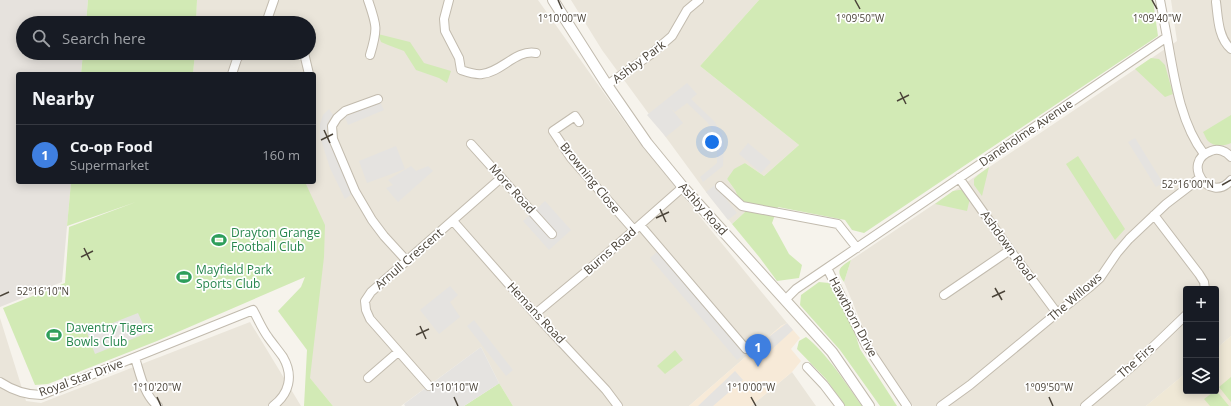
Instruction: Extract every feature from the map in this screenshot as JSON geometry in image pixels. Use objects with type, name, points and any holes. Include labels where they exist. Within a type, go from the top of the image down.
[{"type":"street","points":[[269,16],[274,0]]},
{"type":"street","points":[[368,0],[376,26],[376,35],[370,55]]},
{"type":"street","points":[[448,0],[444,19],[445,31],[459,58],[461,70],[481,74],[492,72],[522,54],[530,52],[536,53]]},
{"type":"street","name":"Ashby Road","points":[[553,0],[607,86],[647,143],[683,187],[832,352],[869,406]]},
{"type":"street","name":"Ashby Park","points":[[607,86],[650,55],[672,36],[687,10],[699,0]]},
{"type":"street","points":[[1160,0],[1174,75],[1185,117],[1191,134],[1204,154]]},
{"type":"street","points":[[1216,2],[1220,31],[1227,45],[1231,49]]},
{"type":"street","name":"Daneholme Avenue","points":[[785,300],[796,290],[827,268],[1167,38]]},
{"type":"street","points":[[233,72],[238,60]]},
{"type":"street","points":[[306,60],[309,72]]},
{"type":"street","points":[[378,99],[345,111],[337,118],[332,126],[332,139],[355,191],[372,220],[384,236],[406,260]]},
{"type":"street","name":"Browning Close","points":[[579,122],[575,116],[554,131],[571,158],[637,228]]},
{"type":"street","name":"More Road","points":[[471,144],[552,234]]},
{"type":"street","points":[[1231,157],[1228,153],[1222,150],[1212,150],[1204,154],[1198,164],[1197,170],[1200,178],[1208,185],[1214,187],[1221,186],[1229,182],[1231,192]]},
{"type":"street","name":"Arnull Crescent","points":[[429,386],[370,319],[366,310],[365,301],[371,292],[406,260],[501,178]]},
{"type":"street","name":"Ashdown Road","points":[[960,178],[1010,250],[1057,313]]},
{"type":"street","name":"The Willows","points":[[940,406],[970,385],[1100,278],[1117,253],[1154,215],[1200,178]]},
{"type":"street","points":[[720,186],[742,206],[838,224],[857,248]]},
{"type":"street","name":"Burns Road","points":[[535,314],[600,260],[683,187]]},
{"type":"street","points":[[1154,215],[1199,274],[1205,286]]},
{"type":"street","name":"Hemans Road","points":[[453,221],[535,314],[606,390],[618,406]]},
{"type":"street","points":[[637,228],[746,349]]},
{"type":"street","points":[[944,295],[1010,250]]},
{"type":"street","name":"Hawthorn Drive","points":[[827,268],[866,345],[907,406]]},
{"type":"street","name":"Royal Star Drive","points":[[1,383],[30,395],[40,396],[253,310],[267,336],[284,358],[287,368],[289,378],[287,391],[281,400],[273,406]]},
{"type":"street","name":"The Firs","points":[[1085,406],[1136,363],[1183,318]]},
{"type":"street","points":[[368,378],[398,352]]},
{"type":"street","points":[[135,358],[147,391],[153,403],[158,406]]},
{"type":"street","points":[[807,367],[824,385],[840,406]]},
{"type":"shaded area","points":[[0,0],[88,0],[87,16],[16,16],[16,60],[82,60],[81,72],[16,72],[16,184],[71,184],[62,282],[0,307]]},
{"type":"shaded area","points":[[197,0],[538,0],[638,141],[787,323],[781,326],[689,406],[513,406],[499,383],[481,347],[401,406],[333,406],[309,377],[301,184],[316,184],[316,72],[193,72],[194,60],[316,60],[316,16],[196,16]]},
{"type":"shaded area","points":[[571,0],[759,0],[700,66],[799,145],[764,176],[745,163],[727,179],[735,190],[745,212],[732,224],[706,192],[602,50]]},
{"type":"shaded area","points":[[1171,0],[1231,0],[1231,336],[1219,346],[1219,286],[1183,286],[1183,375],[1146,406],[913,406],[870,344],[844,282],[851,260],[1177,41]]},
{"type":"shaded area","points":[[687,83],[697,94],[691,99],[714,121],[722,134],[724,144],[723,166],[703,182],[700,177],[717,163],[717,144],[714,132],[707,122],[687,103],[675,112],[669,106],[683,123],[666,137],[647,115]]},
{"type":"shaded area","points":[[380,102],[384,110],[348,125],[345,117]]},
{"type":"shaded area","points":[[329,109],[333,115],[327,126],[327,135],[352,194],[345,199],[330,168],[320,137],[320,124],[323,115]]},
{"type":"shaded area","points":[[1135,138],[1163,183],[1156,187],[1128,142]]},
{"type":"shaded area","points":[[748,143],[771,162],[761,173],[739,154]]},
{"type":"shaded area","points":[[396,146],[405,169],[367,183],[359,161]]},
{"type":"shaded area","points":[[411,166],[416,171],[428,166],[433,171],[398,202],[386,188],[393,185],[388,180]]},
{"type":"shaded area","points":[[715,185],[737,213],[728,220],[706,192]]},
{"type":"shaded area","points":[[545,201],[571,230],[549,250],[523,221]]},
{"type":"shaded area","points":[[658,251],[745,354],[737,360],[650,258]]},
{"type":"shaded area","points":[[450,286],[458,295],[450,302],[460,317],[439,334],[420,310]]},
{"type":"shaded area","points":[[138,313],[147,333],[95,354],[87,333]]},
{"type":"shaded area","points":[[0,318],[26,401],[41,403],[250,322],[301,406],[0,406]]},
{"type":"shaded area","points":[[474,320],[513,370],[506,376],[467,326]]},
{"type":"shaded area","points":[[787,323],[800,338],[791,349],[801,361],[792,372],[751,406],[689,406],[781,326]]},
{"type":"shaded area","points":[[787,323],[793,330],[770,351],[762,342]]},
{"type":"shaded area","points":[[1231,336],[1231,406],[1146,406],[1183,375],[1183,394],[1219,394],[1219,346]]},
{"type":"shaded area","points":[[481,347],[499,383],[498,384],[464,406],[405,406],[404,404]]},
{"type":"shaded area","points":[[735,371],[743,380],[713,406],[698,406]]},
{"type":"shaded area","points":[[792,372],[816,406],[751,406]]},
{"type":"green space","points":[[88,0],[197,0],[196,16],[87,16]]},
{"type":"green space","points":[[759,0],[1153,0],[1158,36],[864,233],[852,230],[845,220],[778,207],[772,223],[789,254],[802,265],[799,278],[777,281],[732,224],[745,212],[735,190],[727,179],[734,169],[745,163],[764,176],[799,145],[700,66]]},
{"type":"green space","points":[[378,34],[410,42],[424,63],[451,71],[447,83],[439,78],[416,70],[404,51],[381,42]]},
{"type":"green space","points":[[1151,58],[1159,59],[1165,65],[1173,94],[1165,97],[1135,69]]},
{"type":"green space","points":[[82,60],[194,60],[193,72],[81,72]]},
{"type":"green space","points":[[1231,115],[1231,143],[1220,145],[1210,143],[1203,132]]},
{"type":"green space","points":[[1078,156],[1125,229],[1115,240],[1066,164]]},
{"type":"green space","points":[[989,167],[982,196],[974,185],[974,179]]},
{"type":"green space","name":"Mayfield Park Sports Club","points":[[71,184],[306,184],[325,225],[324,257],[310,378],[333,406],[304,406],[307,350],[278,311],[301,287],[305,277],[157,341],[48,384],[35,385],[3,308],[65,283],[69,227],[136,202],[67,226]]},
{"type":"green space","points":[[964,190],[970,198],[967,211],[935,204],[953,191]]},
{"type":"green space","points":[[851,260],[844,282],[839,272],[844,265]]},
{"type":"green space","points":[[819,282],[829,283],[852,324],[860,349],[897,406],[880,406],[840,350],[800,305],[801,295]]},
{"type":"green space","points":[[806,337],[814,343],[829,360],[862,406],[845,406],[826,379],[797,349],[799,341]]},
{"type":"green space","points":[[675,350],[683,360],[665,374],[657,366]]},
{"type":"green space","points":[[1231,377],[1231,402],[1219,387]]},
{"type":"green space","points":[[499,383],[513,406],[464,406],[498,384]]},
{"type":"green space","points":[[1211,394],[1219,394],[1229,406],[1210,406],[1204,399]]},
{"type":"place","name":"Drayton Grange Football Club","points":[[219,240]]},
{"type":"place","name":"Mayfield Park Sports Club","points":[[184,277]]},
{"type":"place","name":"Daventry Tigers Bowls Club","points":[[54,335]]},
{"type":"place","name":"Co-op Food","points":[[758,367]]}]
